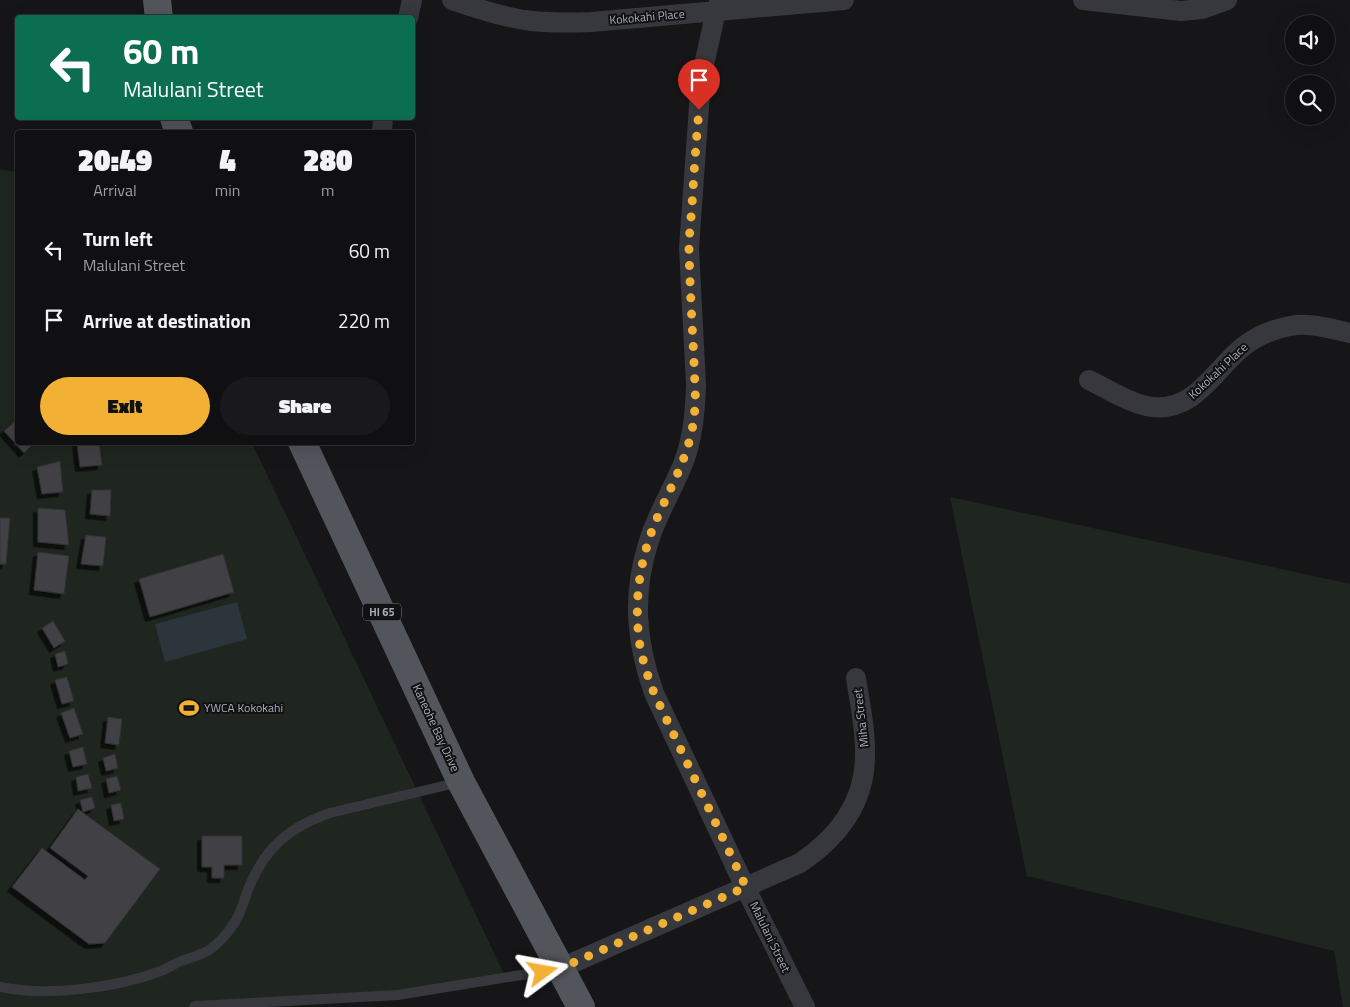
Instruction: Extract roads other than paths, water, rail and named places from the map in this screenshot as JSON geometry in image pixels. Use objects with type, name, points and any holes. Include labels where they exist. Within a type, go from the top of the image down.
[{"type":"main road","points":[[157,0],[159,15]]},
{"type":"main road","name":"Kaneohe Bay Drive","points":[[303,445],[462,782],[581,1007]]},
{"type":"street","points":[[409,15],[412,0]]},
{"type":"street","name":"Kokokahi Place","points":[[452,0],[500,15],[525,20],[558,23],[591,22],[718,6],[844,0]]},
{"type":"street","points":[[1083,0],[1181,11],[1202,10],[1227,0]]},
{"type":"street","name":"Malulani Street","points":[[718,6],[701,78],[689,248],[696,385],[693,428],[683,463],[648,543],[638,596],[640,645],[654,693],[805,1007]]},
{"type":"street","name":"Kokokahi Place","points":[[1089,380],[1144,406],[1163,408],[1189,400],[1245,345],[1272,331],[1290,326],[1308,325],[1350,333]]},
{"type":"street","name":"Miha Street","points":[[561,968],[800,863],[812,856],[833,837],[846,820],[856,801],[863,780],[866,758],[865,736],[856,678]]},
{"type":"lane","points":[[0,987],[35,992],[96,987],[140,978],[210,950],[234,925],[256,872],[267,855],[280,840],[295,828],[312,819],[330,813],[462,782]]},
{"type":"lane","points":[[194,1007],[398,995],[561,968]]},
{"type":"place","name":"YWCA Kokokahi","points":[[189,708]]}]
